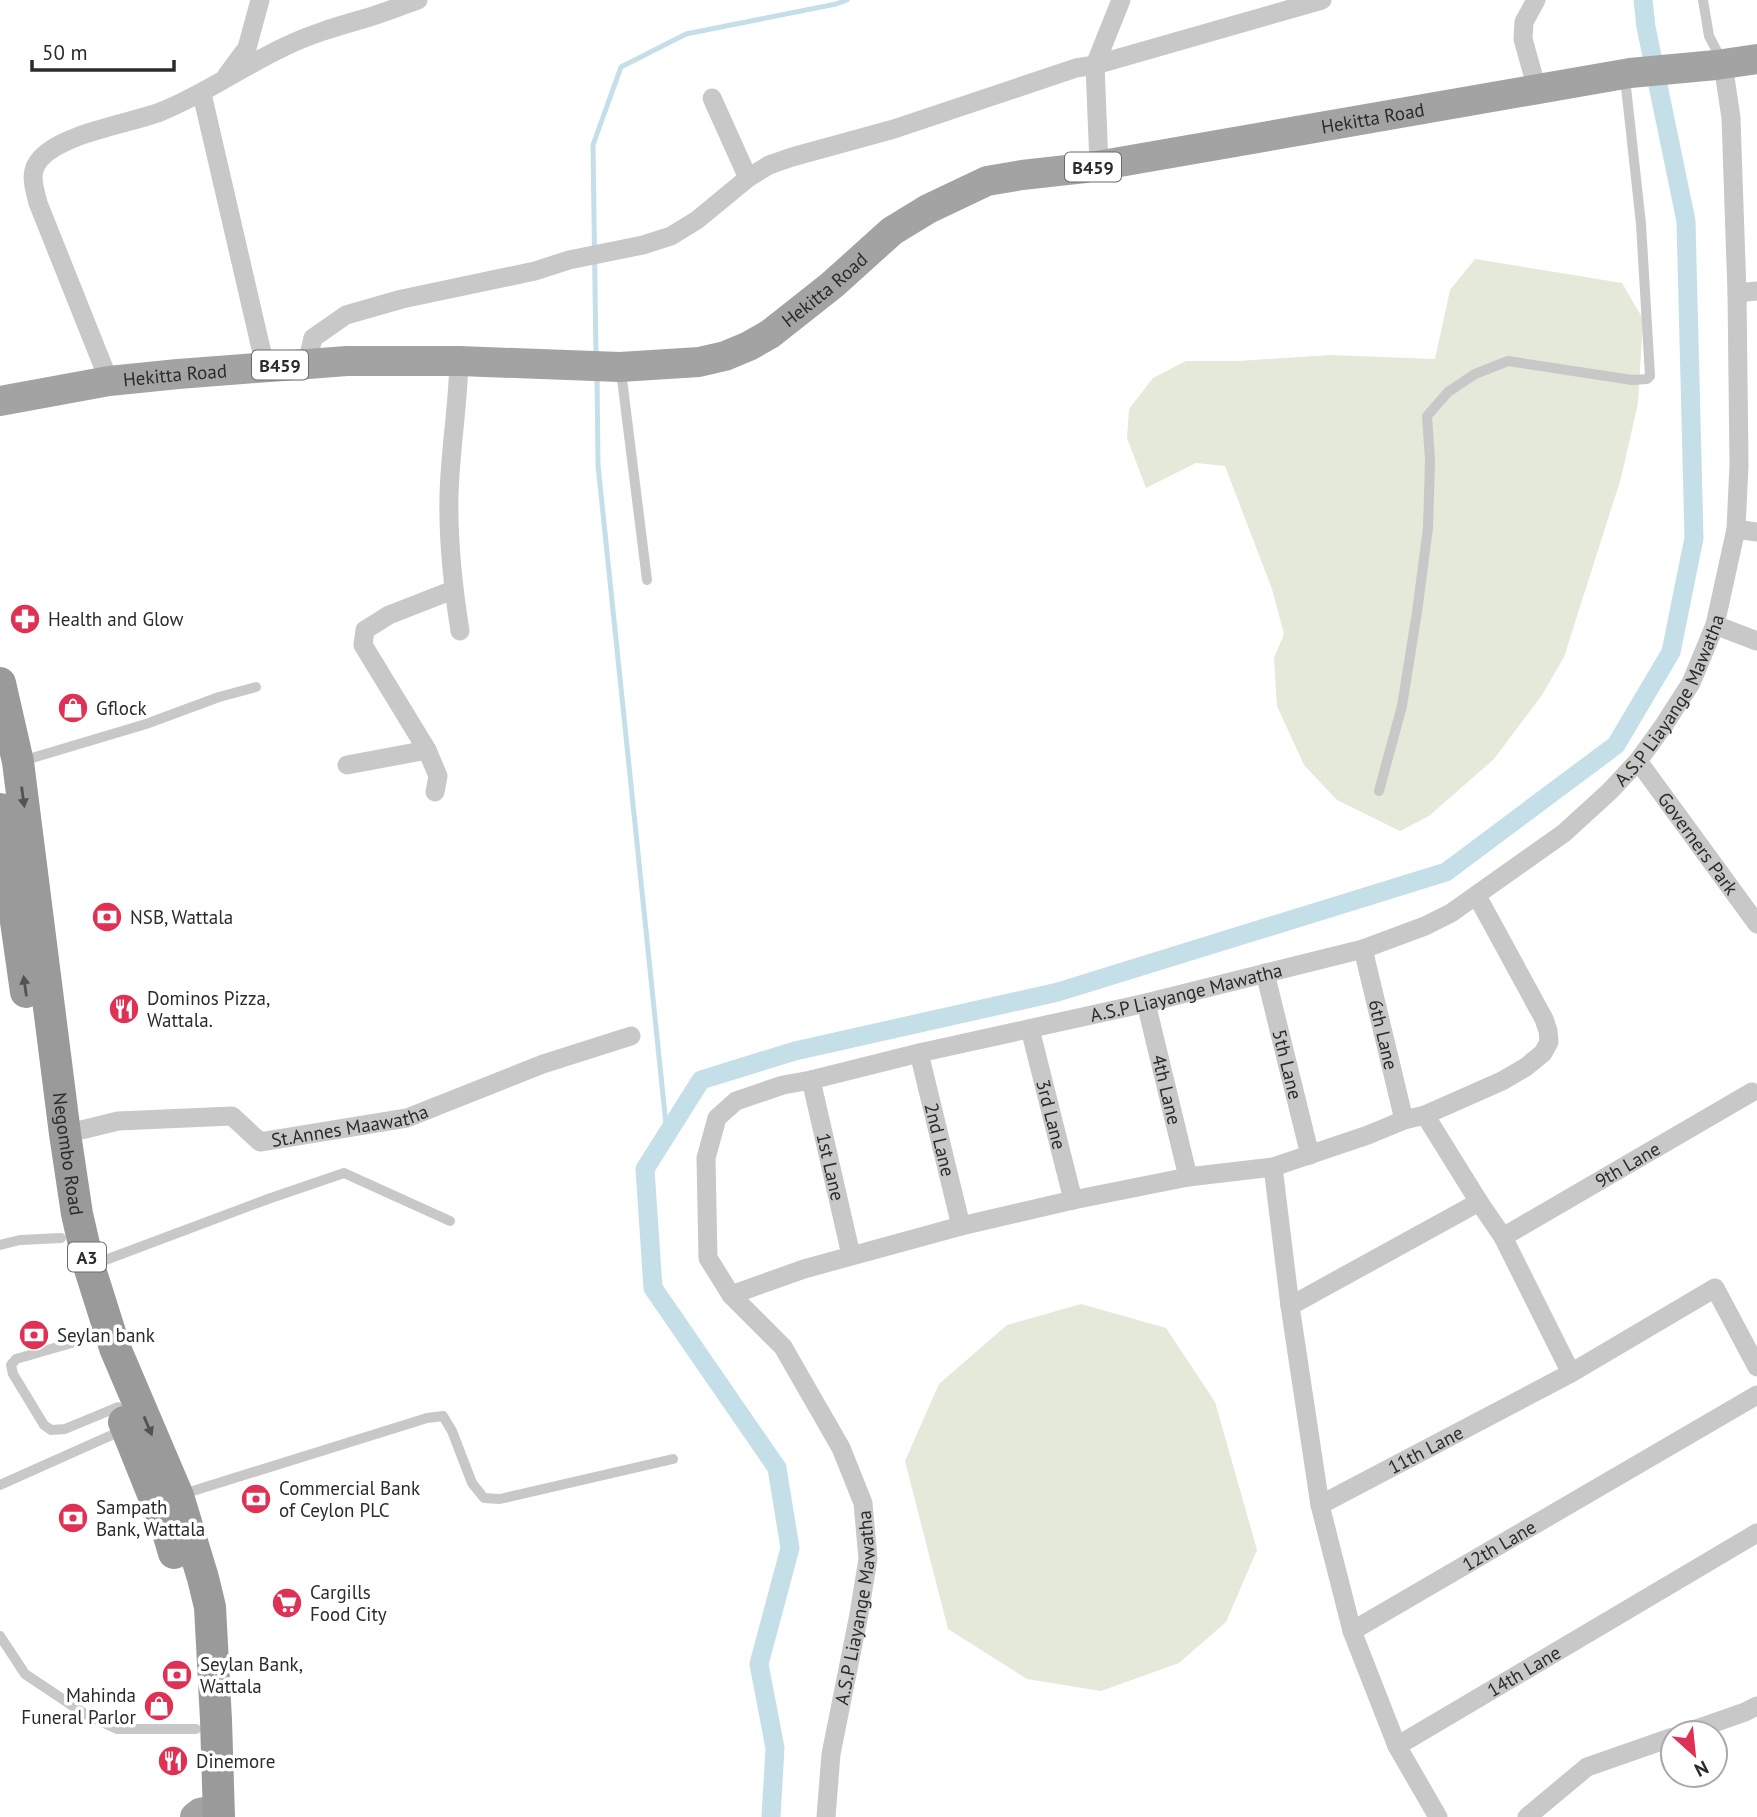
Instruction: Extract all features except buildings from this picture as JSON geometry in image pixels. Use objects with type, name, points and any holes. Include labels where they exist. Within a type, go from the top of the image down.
[{"type":"highway","name":"Negombo Road","points":[[0,682],[18,762],[12,851],[53,1198],[89,1338],[167,1529],[183,1580],[190,1617],[196,1729],[207,1815]]},
{"type":"highway","name":"Negombo Road","points":[[0,809],[12,851],[65,1134],[77,1214],[89,1266],[115,1349],[178,1496],[210,1607],[216,1720],[207,1815]]},
{"type":"main road","name":"B459","points":[[1627,73],[1757,59]]},
{"type":"main road","name":"Hekitta Road","points":[[0,401],[109,381],[307,363],[459,361],[613,366],[699,362],[725,356],[760,340],[832,285],[891,231],[928,209],[987,181],[1085,168],[1627,73]]},
{"type":"street","points":[[223,80],[247,48],[260,0]]},
{"type":"street","points":[[109,381],[38,203],[33,169],[41,158],[64,143],[158,113],[202,94],[283,47],[328,29],[418,0]]},
{"type":"street","points":[[1098,165],[1095,65],[1121,0]]},
{"type":"street","points":[[307,363],[313,338],[346,315],[402,299],[535,271],[569,260],[643,245],[671,236],[697,220],[748,178],[769,165],[894,129],[1076,68],[1095,65],[1322,0]]},
{"type":"street","points":[[1536,0],[1524,22],[1522,38],[1537,89]]},
{"type":"street","name":"A.S.P Liayange Mawatha","points":[[826,1817],[831,1754],[868,1559],[863,1503],[841,1448],[783,1347],[731,1295],[708,1258],[706,1158],[717,1118],[736,1101],[783,1085],[1146,1003],[1363,949],[1425,926],[1478,896],[1564,833],[1610,791],[1638,761],[1691,683],[1715,625],[1735,529],[1739,465],[1731,118],[1719,64]]},
{"type":"street","points":[[202,94],[265,366]]},
{"type":"street","points":[[712,98],[748,178]]},
{"type":"street","points":[[1737,293],[1757,291]]},
{"type":"street","points":[[459,361],[449,495],[453,590],[460,631]]},
{"type":"street","points":[[1735,529],[1757,532]]},
{"type":"street","points":[[435,792],[438,776],[427,750],[363,645],[365,630],[389,615],[453,590]]},
{"type":"street","points":[[1715,625],[1757,641]]},
{"type":"street","points":[[347,765],[427,750]]},
{"type":"street","name":"Governers Park","points":[[1638,761],[1757,924]]},
{"type":"street","points":[[731,1295],[803,1269],[961,1226],[1188,1177],[1273,1167],[1425,1115],[1502,1082],[1543,1054],[1549,1042],[1548,1031],[1478,896]]},
{"type":"street","name":"6th Lane","points":[[1363,949],[1404,1121]]},
{"type":"street","name":"5th Lane","points":[[1265,973],[1310,1155]]},
{"type":"street","name":"4th Lane","points":[[1146,1003],[1188,1177]]},
{"type":"street","name":"3rd Lane","points":[[1030,1029],[1073,1200]]},
{"type":"street","name":"St.Annes Maawatha","points":[[65,1134],[118,1121],[232,1116],[260,1142],[407,1118],[543,1064],[632,1036]]},
{"type":"street","name":"2nd Lane","points":[[919,1053],[961,1226]]},
{"type":"street","name":"1st Lane","points":[[811,1080],[851,1255]]},
{"type":"street","name":"9th Lane","points":[[1503,1237],[1752,1092]]},
{"type":"street","points":[[1425,1115],[1503,1237],[1571,1373],[1715,1288],[1757,1367]]},
{"type":"street","points":[[1273,1167],[1290,1306],[1320,1505],[1352,1631],[1397,1745],[1438,1817]]},
{"type":"street","points":[[1290,1306],[1479,1202]]},
{"type":"street","name":"11th Lane","points":[[1320,1505],[1571,1373]]},
{"type":"street","name":"12th Lane","points":[[1352,1631],[1757,1395]]},
{"type":"street","name":"14th Lane","points":[[1397,1745],[1757,1533]]},
{"type":"street","points":[[1725,1719],[1757,1706]]},
{"type":"street","points":[[1527,1817],[1587,1767],[1659,1742]]},
{"type":"lane","points":[[1703,0],[1709,36],[1719,64]]},
{"type":"lane","points":[[1379,791],[1402,706],[1428,528],[1430,460],[1427,416],[1448,392],[1475,374],[1508,361],[1632,380],[1647,379],[1650,376],[1641,224],[1627,73]]},
{"type":"lane","points":[[613,366],[647,580]]},
{"type":"lane","points":[[18,762],[146,724],[219,697],[256,687]]},
{"type":"lane","points":[[89,1266],[268,1199],[344,1174],[450,1221]]},
{"type":"lane","points":[[0,1245],[20,1240],[61,1237]]},
{"type":"lane","points":[[89,1338],[16,1359],[11,1365],[13,1374],[44,1425],[51,1430],[122,1418]]},
{"type":"lane","points":[[178,1496],[427,1418],[443,1416],[452,1431],[472,1482],[484,1498],[500,1499],[673,1459]]},
{"type":"lane","points":[[0,1485],[122,1418]]},
{"type":"lane","points":[[0,1636],[25,1674],[85,1714],[117,1729],[196,1729]]},
{"type":"green space","points":[[1475,259],[1622,283],[1643,319],[1638,403],[1621,478],[1564,657],[1542,695],[1494,759],[1429,816],[1400,831],[1337,800],[1304,765],[1277,706],[1274,658],[1284,634],[1272,589],[1225,466],[1196,463],[1146,488],[1127,438],[1129,409],[1153,378],[1186,361],[1238,361],[1330,355],[1435,359],[1450,290]]},
{"type":"green space","points":[[1081,1304],[1166,1328],[1215,1402],[1257,1550],[1226,1622],[1179,1663],[1101,1691],[1027,1679],[948,1629],[905,1461],[939,1384],[1007,1325]]},
{"type":"waterway","points":[[596,357],[593,145],[621,67],[686,34],[847,0]]},
{"type":"waterway","points":[[771,1817],[775,1748],[759,1664],[790,1548],[777,1468],[653,1288],[645,1169],[701,1080],[795,1051],[1058,992],[1446,872],[1616,745],[1671,652],[1694,538],[1686,221],[1646,27],[1643,0]]},
{"type":"waterway","points":[[597,374],[598,465],[667,1134]]},
{"type":"place","name":"Health and Glow","points":[[25,619]]},
{"type":"place","name":"Gflock","points":[[73,708]]},
{"type":"place","name":"NSB, Wattala","points":[[107,917]]},
{"type":"place","name":"Dominos Pizza, Wattala.","points":[[124,1009]]},
{"type":"place","name":"Seylan bank","points":[[34,1335]]},
{"type":"place","name":"Commercial Bank of Ceylon PLC","points":[[256,1499]]},
{"type":"place","name":"Sampath Bank, Wattala","points":[[73,1518]]},
{"type":"place","name":"Cargills Food City","points":[[287,1603]]},
{"type":"place","name":"Seylan Bank, Wattala","points":[[177,1675]]},
{"type":"place","name":"Mahinda Funeral Parlor","points":[[159,1706]]},
{"type":"place","name":"Dinemore","points":[[173,1761]]}]
